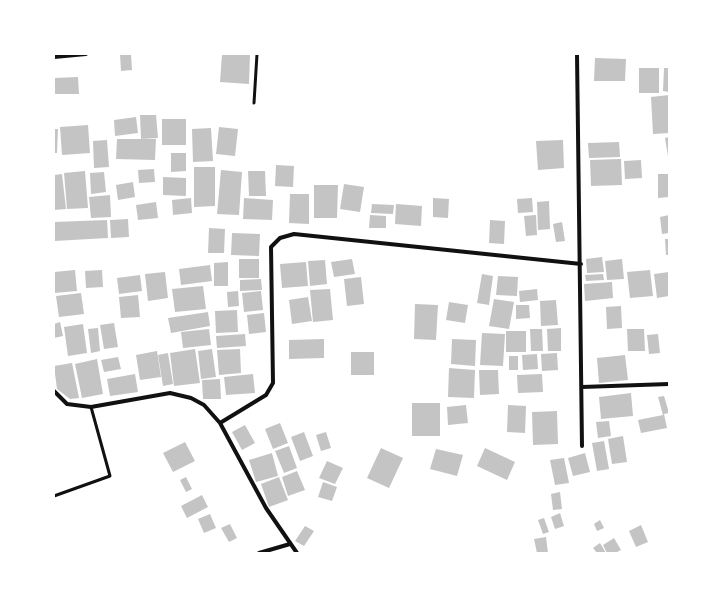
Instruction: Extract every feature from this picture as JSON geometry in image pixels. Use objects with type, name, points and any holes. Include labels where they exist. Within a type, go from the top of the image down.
[{"type":"street","points":[[54,57],[86,54]]},
{"type":"street","points":[[577,54],[581,264],[582,446]]},
{"type":"street","points":[[220,423],[266,394],[273,383],[271,247],[280,238],[294,234],[581,264]]},
{"type":"street","points":[[582,387],[669,384]]},
{"type":"street","points":[[54,391],[67,404],[91,407],[170,393],[191,398],[204,405],[220,423],[266,508],[290,544],[298,553]]},
{"type":"street","points":[[259,553],[290,544]]},
{"type":"lane","points":[[254,103],[257,54]]},
{"type":"lane","points":[[54,496],[110,476],[91,407]]},
{"type":"building","points":[[120,54],[131,54],[132,70],[121,71]]},
{"type":"building","points":[[222,54],[250,54],[249,84],[220,82]]},
{"type":"building","points":[[595,58],[626,59],[625,81],[594,81]]},
{"type":"building","points":[[639,68],[659,68],[659,93],[639,93]]},
{"type":"building","points":[[664,68],[669,68],[669,92],[663,91]]},
{"type":"building","points":[[78,77],[79,94],[54,94],[54,78]]},
{"type":"building","points":[[669,95],[669,133],[653,134],[651,97]]},
{"type":"building","points":[[140,115],[156,115],[158,138],[141,139]]},
{"type":"building","points":[[136,117],[138,133],[115,136],[114,120]]},
{"type":"building","points":[[162,119],[186,119],[186,145],[162,145]]},
{"type":"building","points":[[88,125],[90,153],[62,155],[60,127]]},
{"type":"building","points":[[219,127],[238,129],[235,156],[216,154]]},
{"type":"building","points":[[211,128],[213,161],[193,162],[192,129]]},
{"type":"building","points":[[54,129],[58,129],[57,153],[54,153]]},
{"type":"building","points":[[669,137],[669,156],[668,156],[665,138]]},
{"type":"building","points":[[117,139],[156,139],[155,160],[116,159]]},
{"type":"building","points":[[107,140],[109,167],[94,168],[93,141]]},
{"type":"building","points":[[563,140],[564,168],[538,170],[536,141]]},
{"type":"building","points":[[619,142],[620,157],[589,158],[588,143]]},
{"type":"building","points":[[171,153],[186,153],[186,171],[171,172]]},
{"type":"building","points":[[621,159],[622,185],[591,186],[590,160]]},
{"type":"building","points":[[641,160],[642,178],[625,179],[624,161]]},
{"type":"building","points":[[276,165],[294,166],[293,187],[275,186]]},
{"type":"building","points":[[194,167],[215,167],[215,206],[194,207]]},
{"type":"building","points":[[154,169],[155,182],[139,183],[138,170]]},
{"type":"building","points":[[221,170],[242,172],[239,215],[217,214]]},
{"type":"building","points":[[85,171],[88,208],[67,209],[64,173]]},
{"type":"building","points":[[248,171],[265,171],[266,196],[249,196]]},
{"type":"building","points":[[104,172],[106,192],[91,194],[90,173]]},
{"type":"building","points":[[62,174],[66,209],[54,210],[54,175]]},
{"type":"building","points":[[658,174],[669,174],[669,197],[658,198]]},
{"type":"building","points":[[163,177],[186,178],[186,196],[163,195]]},
{"type":"building","points":[[133,182],[135,197],[118,200],[116,185]]},
{"type":"building","points":[[344,184],[364,187],[360,212],[340,209]]},
{"type":"building","points":[[314,185],[338,185],[337,218],[314,218]]},
{"type":"building","points":[[290,194],[309,194],[309,224],[289,223]]},
{"type":"building","points":[[110,195],[111,217],[91,218],[89,197]]},
{"type":"building","points":[[191,198],[192,213],[173,215],[172,200]]},
{"type":"building","points":[[244,198],[273,200],[272,220],[243,219]]},
{"type":"building","points":[[433,198],[449,199],[448,218],[433,217]]},
{"type":"building","points":[[532,198],[533,212],[518,213],[517,199]]},
{"type":"building","points":[[549,201],[550,229],[538,230],[537,202]]},
{"type":"building","points":[[156,202],[158,218],[138,220],[136,205]]},
{"type":"building","points":[[372,204],[394,205],[393,214],[371,213]]},
{"type":"building","points":[[396,204],[422,206],[421,226],[395,224]]},
{"type":"building","points":[[370,215],[386,216],[386,228],[369,228]]},
{"type":"building","points":[[536,215],[537,235],[526,236],[524,216]]},
{"type":"building","points":[[669,215],[669,233],[662,234],[660,217]]},
{"type":"building","points":[[128,219],[129,237],[111,238],[110,220]]},
{"type":"building","points":[[107,220],[108,238],[54,241],[54,222]]},
{"type":"building","points":[[490,220],[505,221],[504,244],[489,243]]},
{"type":"building","points":[[562,222],[565,241],[556,242],[553,224]]},
{"type":"building","points":[[209,228],[225,229],[224,253],[208,253]]},
{"type":"building","points":[[232,233],[260,234],[259,256],[231,255]]},
{"type":"building","points":[[665,239],[669,239],[669,255],[666,255]]},
{"type":"building","points":[[602,257],[604,272],[587,273],[586,259]]},
{"type":"building","points":[[239,259],[259,259],[259,278],[239,278]]},
{"type":"building","points":[[352,259],[355,274],[334,277],[331,262]]},
{"type":"building","points":[[622,259],[624,279],[607,280],[605,261]]},
{"type":"building","points":[[325,260],[327,284],[310,286],[308,261]]},
{"type":"building","points":[[228,262],[228,286],[214,286],[214,263]]},
{"type":"building","points":[[306,262],[308,286],[282,288],[280,264]]},
{"type":"building","points":[[210,265],[212,281],[181,285],[179,269]]},
{"type":"building","points":[[75,270],[77,291],[54,293],[54,272]]},
{"type":"building","points":[[102,270],[103,287],[86,288],[85,271]]},
{"type":"building","points":[[650,270],[653,296],[630,298],[627,272]]},
{"type":"building","points":[[165,272],[168,298],[148,301],[145,274]]},
{"type":"building","points":[[669,272],[669,296],[657,298],[654,274]]},
{"type":"building","points":[[482,274],[493,276],[489,305],[477,303]]},
{"type":"building","points":[[603,274],[604,280],[586,281],[585,275]]},
{"type":"building","points":[[140,275],[142,291],[119,294],[117,278]]},
{"type":"building","points":[[498,276],[518,277],[517,296],[496,295]]},
{"type":"building","points":[[361,277],[364,304],[347,306],[344,279]]},
{"type":"building","points":[[261,279],[262,290],[240,291],[240,280]]},
{"type":"building","points":[[612,282],[613,298],[585,301],[584,284]]},
{"type":"building","points":[[203,286],[206,309],[175,312],[172,289]]},
{"type":"building","points":[[330,289],[333,320],[313,322],[310,290]]},
{"type":"building","points":[[537,289],[538,300],[520,302],[519,291]]},
{"type":"building","points":[[238,291],[239,306],[228,307],[227,292]]},
{"type":"building","points":[[261,291],[263,310],[244,312],[242,293]]},
{"type":"building","points":[[81,293],[84,314],[59,317],[56,296]]},
{"type":"building","points":[[138,295],[140,317],[121,318],[119,297]]},
{"type":"building","points":[[308,297],[312,321],[292,324],[289,300]]},
{"type":"building","points":[[494,299],[514,302],[509,329],[489,326]]},
{"type":"building","points":[[556,300],[558,325],[541,326],[540,301]]},
{"type":"building","points":[[449,302],[468,305],[465,323],[446,320]]},
{"type":"building","points":[[415,304],[438,305],[436,340],[414,339]]},
{"type":"building","points":[[516,305],[529,305],[530,318],[516,319]]},
{"type":"building","points":[[621,306],[622,328],[607,329],[606,307]]},
{"type":"building","points":[[237,310],[238,332],[216,333],[215,311]]},
{"type":"building","points":[[208,312],[210,326],[171,333],[168,318]]},
{"type":"building","points":[[264,313],[266,332],[249,334],[247,315]]},
{"type":"building","points":[[60,322],[63,336],[54,338],[54,324]]},
{"type":"building","points":[[114,323],[118,347],[104,349],[100,325]]},
{"type":"building","points":[[83,324],[87,353],[68,356],[64,327]]},
{"type":"building","points":[[98,328],[100,351],[91,353],[88,329]]},
{"type":"building","points":[[561,328],[561,351],[548,351],[547,329]]},
{"type":"building","points":[[209,329],[211,345],[183,348],[181,332]]},
{"type":"building","points":[[530,329],[542,329],[543,351],[531,351]]},
{"type":"building","points":[[627,329],[644,329],[645,351],[628,351]]},
{"type":"building","points":[[506,331],[526,331],[526,352],[506,352]]},
{"type":"building","points":[[482,333],[505,334],[503,366],[480,365]]},
{"type":"building","points":[[245,334],[246,346],[217,348],[216,336]]},
{"type":"building","points":[[658,334],[660,353],[649,354],[647,335]]},
{"type":"building","points":[[324,339],[324,358],[289,359],[289,340]]},
{"type":"building","points":[[452,339],[476,340],[475,366],[451,364]]},
{"type":"building","points":[[195,349],[200,383],[174,386],[170,353]]},
{"type":"building","points":[[212,349],[216,377],[201,379],[198,351]]},
{"type":"building","points":[[240,349],[241,373],[219,375],[217,350]]},
{"type":"building","points":[[157,351],[161,377],[140,380],[136,355]]},
{"type":"building","points":[[351,352],[374,352],[374,375],[351,375]]},
{"type":"building","points":[[168,353],[173,384],[163,386],[158,355]]},
{"type":"building","points":[[557,353],[558,370],[542,371],[541,354]]},
{"type":"building","points":[[537,354],[538,369],[523,370],[522,355]]},
{"type":"building","points":[[625,355],[628,380],[599,383],[597,358]]},
{"type":"building","points":[[509,356],[518,356],[518,370],[509,370]]},
{"type":"building","points":[[118,357],[121,369],[104,372],[101,360]]},
{"type":"building","points":[[97,359],[103,394],[82,398],[75,364]]},
{"type":"building","points":[[72,363],[79,398],[70,399],[57,389],[54,366]]},
{"type":"building","points":[[449,368],[475,370],[474,398],[448,397]]},
{"type":"building","points":[[479,370],[498,370],[499,394],[480,395]]},
{"type":"building","points":[[135,374],[138,392],[110,396],[107,379]]},
{"type":"building","points":[[253,374],[255,393],[226,395],[224,377]]},
{"type":"building","points":[[542,374],[543,392],[518,393],[517,375]]},
{"type":"building","points":[[220,379],[221,399],[203,399],[202,380]]},
{"type":"building","points":[[631,393],[633,416],[601,419],[599,397]]},
{"type":"building","points":[[664,396],[669,413],[664,414],[667,428],[641,433],[638,420],[663,415],[658,397]]},
{"type":"building","points":[[412,403],[440,403],[440,436],[412,436]]},
{"type":"building","points":[[466,405],[468,423],[448,425],[447,407]]},
{"type":"building","points":[[508,405],[526,406],[525,433],[507,432]]},
{"type":"building","points":[[557,411],[558,444],[533,445],[532,412]]},
{"type":"building","points":[[609,421],[611,436],[598,438],[596,422]]},
{"type":"building","points":[[280,423],[288,443],[273,449],[265,429]]},
{"type":"building","points":[[245,425],[255,443],[242,450],[232,432]]},
{"type":"building","points":[[304,432],[313,456],[300,461],[291,437]]},
{"type":"building","points":[[326,432],[331,448],[321,451],[316,435]]},
{"type":"building","points":[[623,436],[627,462],[612,464],[608,439]]},
{"type":"building","points":[[604,441],[609,469],[597,471],[592,443]]},
{"type":"building","points":[[185,442],[195,461],[173,472],[163,453]]},
{"type":"building","points":[[289,446],[297,468],[284,473],[275,451]]},
{"type":"building","points":[[381,448],[403,458],[389,488],[367,478]]},
{"type":"building","points":[[485,448],[515,462],[507,480],[477,466]]},
{"type":"building","points":[[436,449],[463,455],[457,476],[430,469]]},
{"type":"building","points":[[272,453],[278,476],[256,482],[249,460]]},
{"type":"building","points":[[585,453],[590,472],[573,476],[568,458]]},
{"type":"building","points":[[564,458],[569,483],[555,485],[550,460]]},
{"type":"building","points":[[327,461],[343,468],[335,484],[319,478]]},
{"type":"building","points":[[297,471],[305,490],[288,496],[282,477]]},
{"type":"building","points":[[186,477],[192,489],[186,492],[180,480]]},
{"type":"building","points":[[279,477],[288,500],[269,507],[261,484]]},
{"type":"building","points":[[323,482],[337,487],[332,501],[318,497]]},
{"type":"building","points":[[560,492],[562,509],[553,510],[551,494]]},
{"type":"building","points":[[202,495],[208,507],[187,518],[181,506]]},
{"type":"building","points":[[560,513],[564,526],[555,529],[551,517]]},
{"type":"building","points":[[210,514],[216,528],[204,533],[198,519]]},
{"type":"building","points":[[544,518],[549,532],[543,534],[538,520]]},
{"type":"building","points":[[600,520],[604,528],[597,531],[594,524]]},
{"type":"building","points":[[230,524],[237,538],[229,542],[221,528]]},
{"type":"building","points":[[641,525],[648,542],[636,547],[629,531]]},
{"type":"building","points":[[305,526],[314,531],[304,546],[295,541]]},
{"type":"building","points":[[546,537],[548,553],[537,553],[534,539]]},
{"type":"building","points":[[614,538],[621,550],[615,553],[607,553],[603,545]]},
{"type":"building","points":[[600,543],[606,553],[597,553],[593,548]]}]
